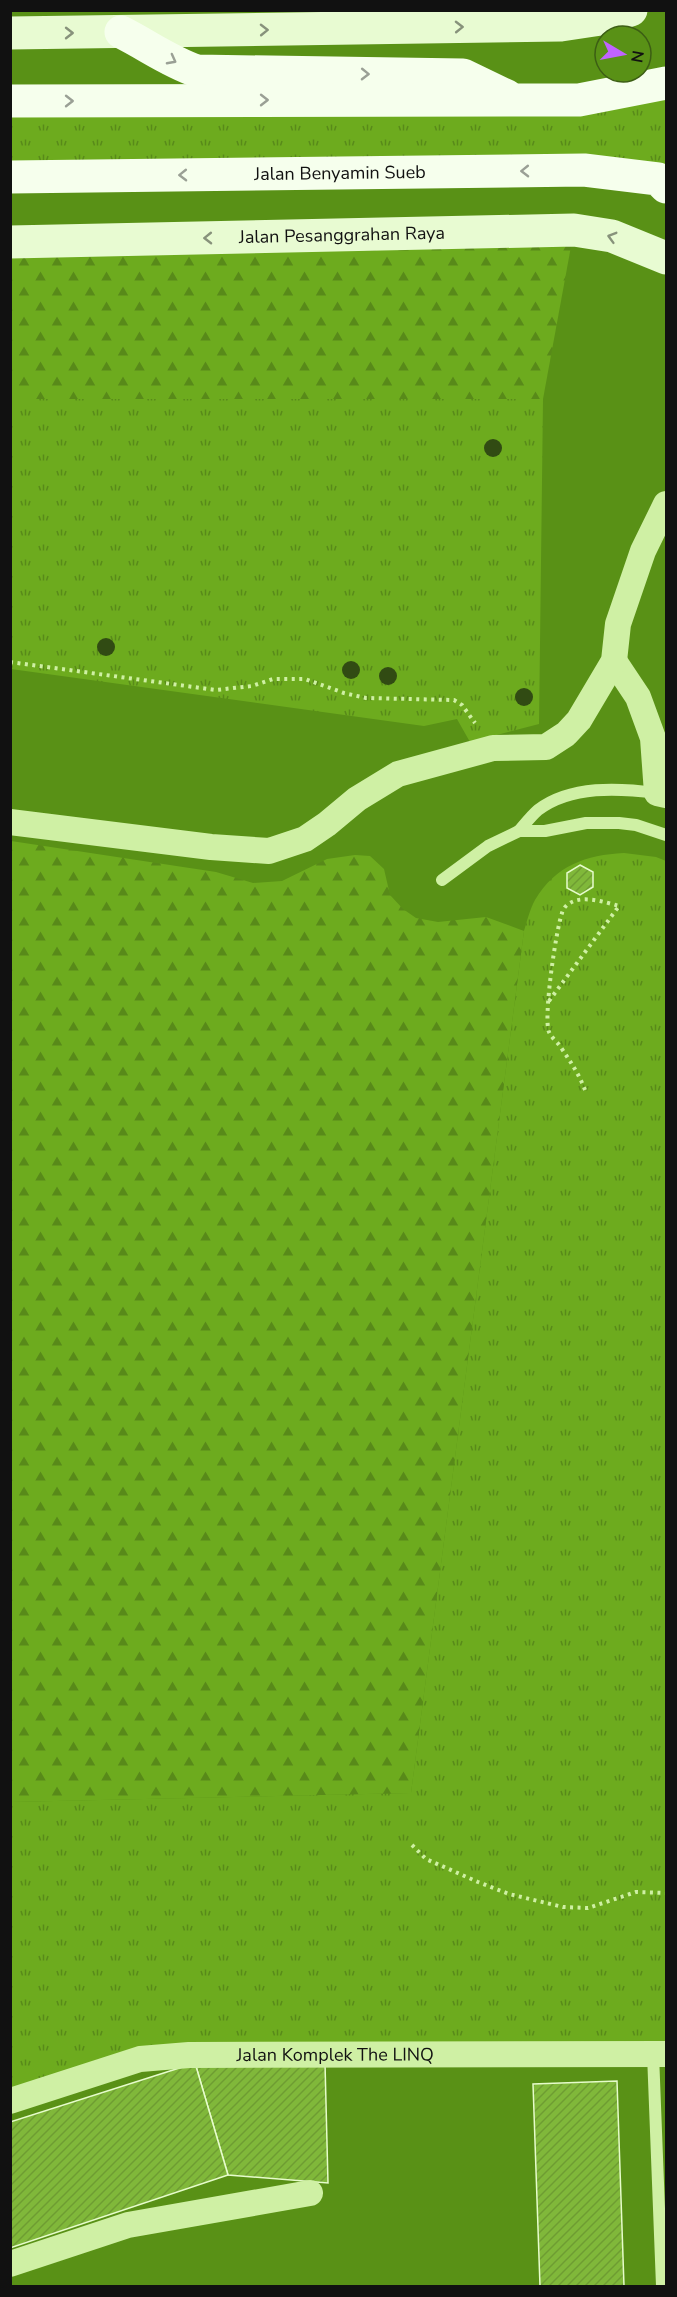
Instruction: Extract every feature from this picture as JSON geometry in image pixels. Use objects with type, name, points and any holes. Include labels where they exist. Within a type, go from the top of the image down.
[{"type":"main road","points":[[10,33],[561,25],[601,19],[631,10]]},
{"type":"main road","points":[[121,32],[168,59],[197,71],[463,75],[514,99]]},
{"type":"main road","points":[[10,101],[579,100],[664,85]]},
{"type":"main road","name":"Jalan Benyamin Sueb","points":[[10,177],[584,170],[664,180]]},
{"type":"main road","name":"Jalan Pesanggrahan Raya","points":[[10,242],[574,230],[612,236],[666,258]]},
{"type":"street","points":[[10,822],[212,847],[270,851],[304,839],[327,824],[357,799],[398,774],[493,748],[546,747],[566,734],[579,720],[614,661],[618,624],[644,551],[666,504]]},
{"type":"street","points":[[614,661],[638,697],[653,738],[662,794]]},
{"type":"street","name":"Jalan Komplek The LINQ","points":[[10,2101],[140,2059],[209,2054],[660,2054]]},
{"type":"street","points":[[10,2264],[128,2224],[310,2193]]},
{"type":"lane","points":[[442,880],[488,846],[519,831],[537,811],[549,803],[577,792],[632,790],[662,794]]},
{"type":"lane","points":[[519,831],[545,831],[586,823],[619,823],[636,825],[666,834]]},
{"type":"lane","points":[[660,2054],[663,2286]]},
{"type":"path","points":[[10,662],[216,690],[252,686],[273,679],[305,679],[366,698],[454,699],[462,705],[493,748]]},
{"type":"path","points":[[549,1001],[619,906],[582,900],[567,904],[562,911],[557,930],[547,1018],[549,1032],[579,1075],[585,1090]]},
{"type":"path","points":[[412,1845],[426,1859],[478,1882],[509,1894],[563,1908],[588,1908],[636,1892],[665,1893]]},
{"type":"green space","points":[[10,11],[434,11],[11,12]]},
{"type":"green space","points":[[666,83],[666,187],[11,177],[10,101]]},
{"type":"green space","points":[[574,230],[543,399],[11,399],[10,239]]},
{"type":"green space","points":[[11,399],[543,399],[539,724],[470,742],[457,719],[424,726],[11,669]]},
{"type":"green space","points":[[11,841],[216,872],[253,883],[282,881],[327,859],[355,855],[370,856],[384,869],[390,895],[403,909],[416,918],[438,922],[486,917],[524,931],[411,1793],[11,1802]]},
{"type":"green space","points":[[624,853],[656,857],[666,861],[666,2054],[189,2055],[11,2102],[10,1802],[411,1793],[524,931],[535,900],[552,878],[562,870],[597,856]]},
{"type":"building","points":[[580,865],[593,872],[593,887],[580,895],[567,888],[567,873]]},
{"type":"building","points":[[195,2063],[325,2063],[328,2183],[228,2175]]},
{"type":"building","points":[[195,2063],[228,2175],[10,2248],[10,2122]]},
{"type":"building","points":[[617,2081],[624,2286],[540,2286],[533,2084]]}]
